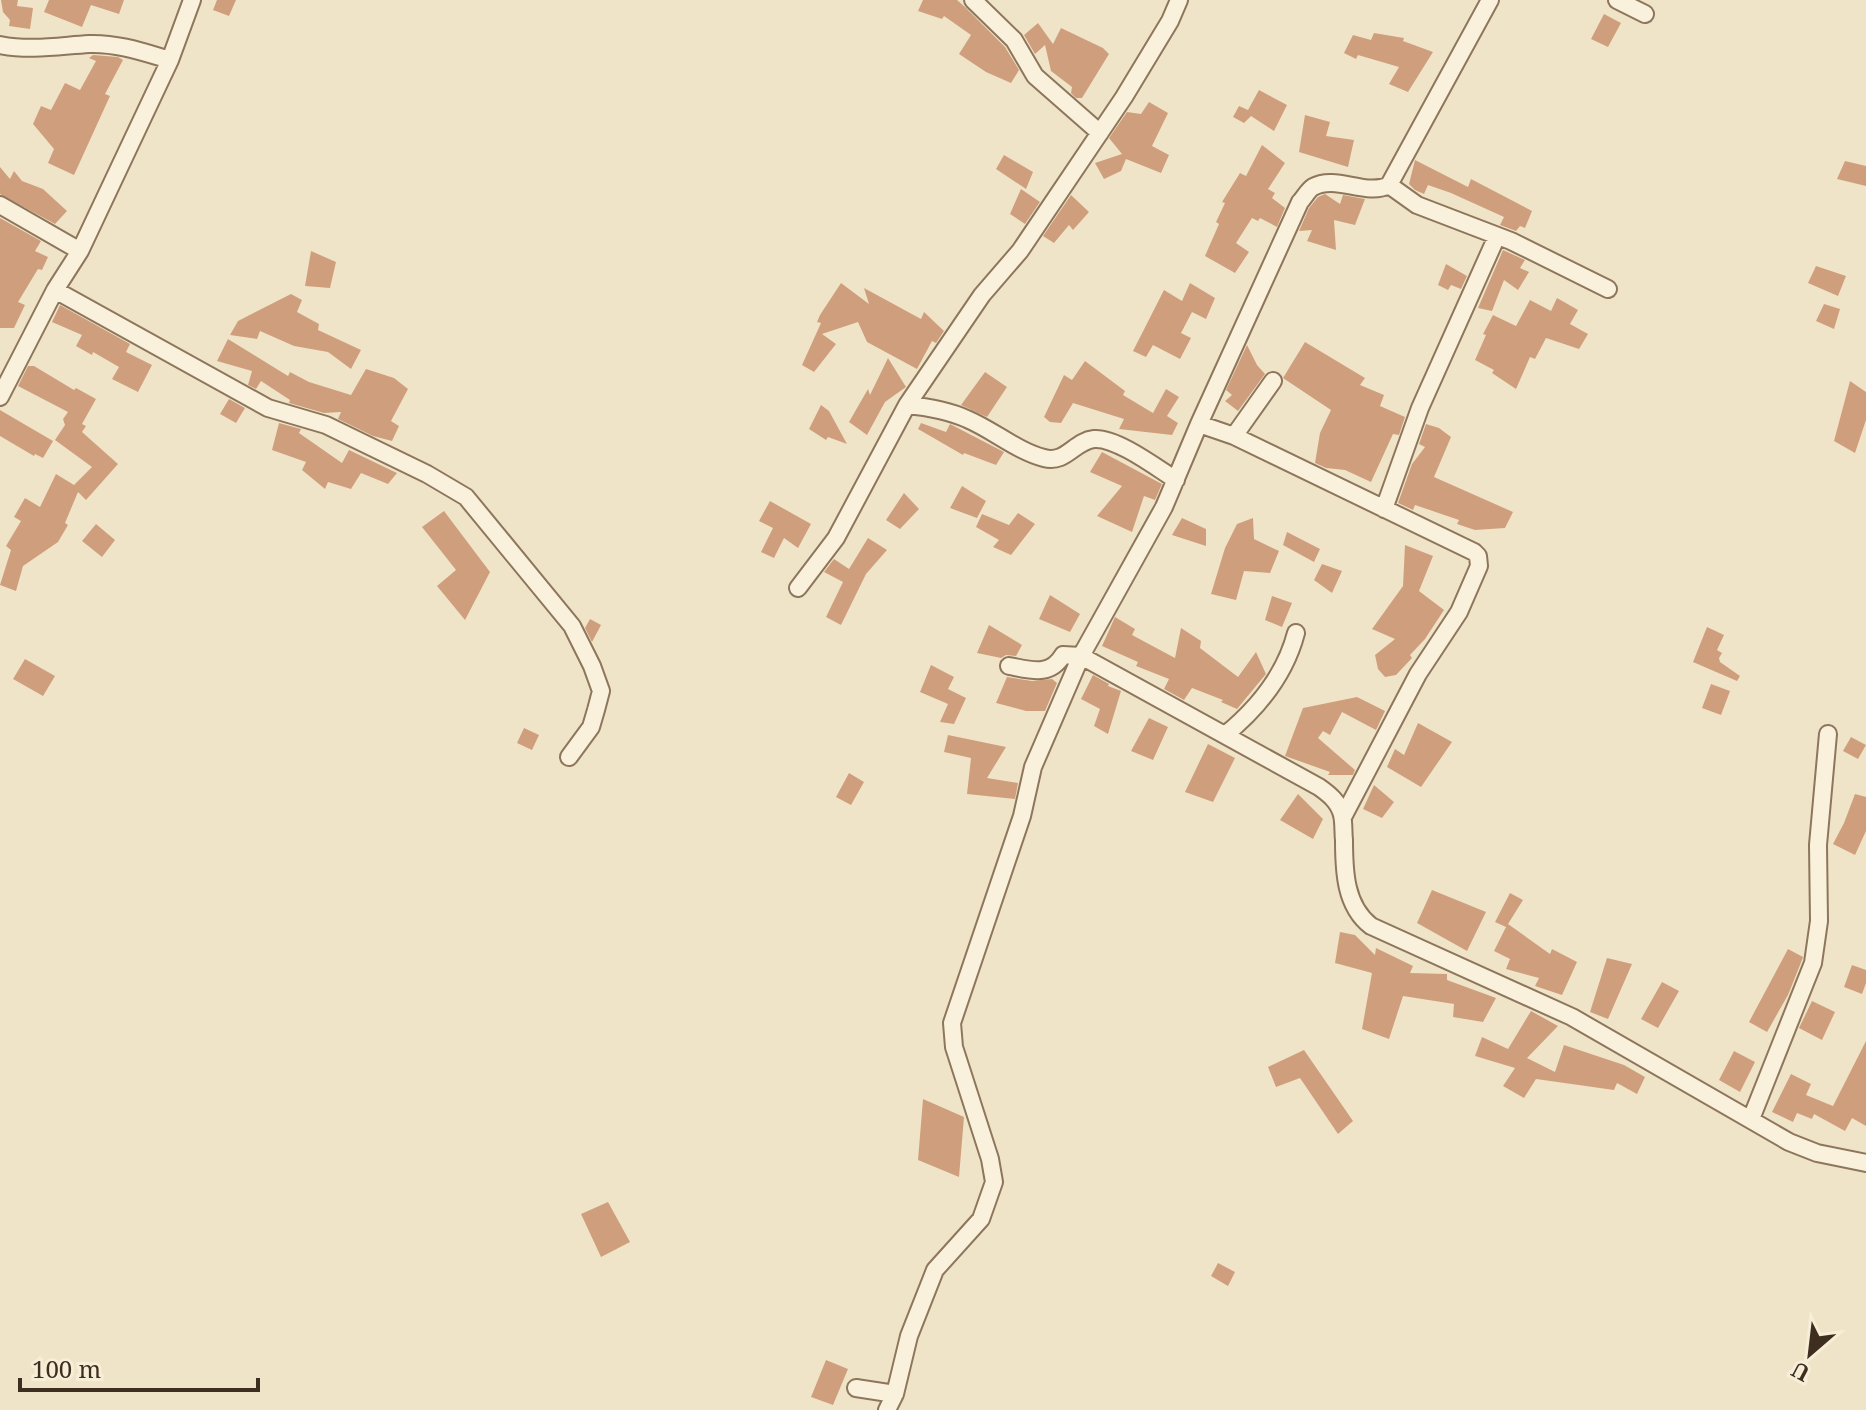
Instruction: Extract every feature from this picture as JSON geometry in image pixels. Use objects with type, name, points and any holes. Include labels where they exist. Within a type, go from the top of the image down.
[{"type":"street","points":[[0,397],[55,290],[80,251],[170,60],[192,0]]},
{"type":"street","points":[[973,0],[1014,40],[1035,76],[1100,133]]},
{"type":"street","points":[[798,588],[836,538],[907,405],[982,295],[1020,251],[1100,133],[1170,21],[1179,0]]},
{"type":"street","points":[[887,1410],[895,1394],[909,1336],[935,1270],[981,1219],[994,1182],[990,1159],[954,1047],[952,1023],[1022,816],[1033,767],[1081,656],[1164,507],[1262,281],[1300,202],[1311,188],[1329,183],[1382,189],[1389,185],[1490,0]]},
{"type":"street","points":[[1617,0],[1645,14]]},
{"type":"street","points":[[0,45],[19,49],[91,44],[123,47],[170,60]]},
{"type":"street","points":[[1389,185],[1417,205],[1497,236],[1608,289]]},
{"type":"street","points":[[0,205],[80,251]]},
{"type":"street","points":[[1384,509],[1420,408],[1497,236]]},
{"type":"street","points":[[55,290],[268,408],[326,425],[427,474],[466,497],[572,626],[592,666],[601,691],[591,727],[569,757]]},
{"type":"street","points":[[1234,436],[1273,381]]},
{"type":"street","points":[[907,405],[937,408],[967,419],[1033,454],[1050,459],[1058,460],[1091,439],[1105,440],[1176,480]]},
{"type":"street","points":[[1199,424],[1234,436],[1478,556],[1479,566],[1459,612],[1418,674],[1343,817]]},
{"type":"street","points":[[1225,735],[1250,715],[1275,681],[1296,633]]},
{"type":"street","points":[[1009,666],[1041,671],[1057,666],[1063,655],[1081,656],[1319,787],[1331,795],[1343,817],[1347,882],[1354,907],[1371,926],[1572,1017],[1801,1147],[1866,1163]]},
{"type":"street","points":[[1751,1119],[1813,963],[1819,921],[1818,845],[1828,734]]},
{"type":"street","points":[[856,1388],[895,1394]]},
{"type":"building","points":[[1,0],[18,0],[17,6],[33,8],[30,29],[9,26],[10,20],[3,12]]},
{"type":"building","points":[[49,0],[124,0],[119,14],[91,5],[82,27],[44,12]]},
{"type":"building","points":[[217,0],[236,0],[229,16],[213,10]]},
{"type":"building","points":[[923,0],[957,0],[965,7],[1005,47],[1019,70],[1011,83],[986,72],[959,54],[971,35],[944,16],[942,19],[918,11]]},
{"type":"building","points":[[1604,14],[1621,23],[1608,47],[1591,39]]},
{"type":"building","points":[[1038,23],[1053,44],[1061,28],[1103,48],[1109,54],[1082,98],[1076,98],[1071,93],[1072,87],[1051,71],[1045,45],[1035,54],[1024,35]]},
{"type":"building","points":[[1374,33],[1404,38],[1403,41],[1433,52],[1408,92],[1389,84],[1399,67],[1358,55],[1356,59],[1344,53],[1353,35],[1371,40]]},
{"type":"building","points":[[93,55],[123,60],[105,94],[110,96],[74,175],[48,163],[54,149],[33,124],[41,106],[51,110],[65,83],[80,90],[96,61],[89,58]]},
{"type":"building","points":[[1259,90],[1287,105],[1274,131],[1251,116],[1244,123],[1233,117],[1239,106],[1248,110]]},
{"type":"building","points":[[1149,102],[1168,113],[1152,146],[1169,155],[1161,173],[1126,159],[1121,171],[1104,179],[1095,163],[1122,154],[1109,138],[1127,112],[1141,114]]},
{"type":"building","points":[[1305,115],[1330,122],[1326,136],[1354,140],[1348,167],[1299,152]]},
{"type":"building","points":[[1262,145],[1285,163],[1268,189],[1275,193],[1272,198],[1285,208],[1277,227],[1260,218],[1258,221],[1252,218],[1236,243],[1249,252],[1235,273],[1205,256],[1219,224],[1216,222],[1225,203],[1222,202],[1240,173],[1246,176]]},
{"type":"building","points":[[1004,155],[1033,172],[1026,189],[996,169]]},
{"type":"building","points":[[1415,160],[1468,187],[1471,179],[1532,211],[1525,228],[1520,226],[1516,231],[1500,225],[1504,217],[1428,185],[1424,194],[1415,190],[1409,184]]},
{"type":"building","points":[[1845,161],[1866,166],[1866,186],[1837,179]]},
{"type":"building","points":[[0,167],[10,179],[14,171],[22,181],[43,189],[67,211],[55,224],[0,194]]},
{"type":"building","points":[[1021,189],[1040,202],[1025,224],[1010,214]]},
{"type":"building","points":[[1325,194],[1340,204],[1343,195],[1365,199],[1355,225],[1334,220],[1336,250],[1307,241],[1312,230],[1299,231],[1309,208]]},
{"type":"building","points":[[1071,195],[1089,212],[1073,230],[1069,225],[1054,243],[1043,236]]},
{"type":"building","points":[[0,218],[41,241],[35,251],[48,257],[18,302],[25,305],[14,328],[0,328]]},
{"type":"building","points":[[1503,250],[1525,260],[1520,268],[1529,272],[1518,290],[1504,280],[1492,311],[1478,308]]},
{"type":"building","points":[[311,251],[336,262],[330,288],[305,286]]},
{"type":"building","points":[[1446,264],[1467,276],[1461,289],[1451,285],[1448,290],[1438,285]]},
{"type":"building","points":[[1816,266],[1846,276],[1838,296],[1808,283]]},
{"type":"building","points":[[841,283],[869,304],[864,288],[921,319],[924,312],[944,331],[936,343],[932,341],[917,369],[867,342],[858,322],[822,334],[836,344],[814,372],[802,365],[821,323],[817,322],[820,315]]},
{"type":"building","points":[[1190,283],[1215,298],[1206,319],[1192,312],[1181,333],[1191,338],[1180,359],[1153,345],[1146,357],[1133,351],[1164,290],[1182,301]]},
{"type":"building","points":[[291,294],[302,300],[297,312],[319,324],[318,330],[361,350],[351,369],[328,352],[294,346],[260,331],[257,339],[230,335],[238,321]]},
{"type":"building","points":[[1557,298],[1578,310],[1570,324],[1588,334],[1579,349],[1546,338],[1535,359],[1530,357],[1516,389],[1492,373],[1494,370],[1475,360],[1493,315],[1516,326],[1530,300],[1551,311]]},
{"type":"building","points":[[1824,304],[1840,309],[1834,329],[1816,321]]},
{"type":"building","points":[[60,305],[130,344],[126,352],[152,365],[138,392],[112,379],[119,367],[76,346],[82,335],[52,322]]},
{"type":"building","points":[[228,339],[288,376],[290,372],[309,382],[351,395],[366,369],[394,378],[408,389],[391,421],[399,426],[392,441],[373,436],[338,419],[341,412],[324,413],[289,403],[290,400],[261,381],[256,389],[248,385],[252,371],[217,361]]},
{"type":"building","points":[[1305,342],[1365,378],[1360,385],[1384,395],[1380,406],[1405,417],[1399,435],[1393,434],[1371,482],[1345,470],[1315,463],[1320,433],[1331,410],[1283,378]]},
{"type":"building","points":[[1247,345],[1265,374],[1238,411],[1225,401],[1232,395],[1226,390]]},
{"type":"building","points":[[888,358],[906,387],[885,402],[867,435],[849,422],[868,389],[870,395]]},
{"type":"building","points":[[1085,361],[1125,391],[1123,395],[1153,413],[1166,389],[1179,397],[1167,416],[1178,423],[1172,435],[1119,429],[1124,419],[1073,403],[1061,423],[1050,422],[1044,417],[1064,375],[1072,380]]},
{"type":"building","points":[[28,366],[34,366],[96,399],[82,424],[86,426],[82,432],[118,464],[86,500],[78,492],[65,523],[68,525],[58,542],[23,566],[16,591],[0,585],[11,550],[6,546],[21,521],[14,517],[25,498],[40,507],[56,474],[74,485],[92,467],[55,440],[65,425],[63,419],[68,412],[18,386]]},
{"type":"building","points":[[985,372],[1007,387],[987,417],[961,405]]},
{"type":"building","points":[[1850,381],[1866,392],[1866,420],[1855,453],[1834,441]]},
{"type":"building","points":[[229,399],[245,408],[236,423],[220,414]]},
{"type":"building","points":[[821,405],[829,411],[847,444],[828,437],[826,440],[809,429]]},
{"type":"building","points":[[0,410],[53,441],[43,458],[0,436]]},
{"type":"building","points":[[279,423],[301,429],[299,433],[342,463],[349,450],[397,473],[388,484],[361,473],[351,489],[328,482],[325,489],[302,470],[306,462],[272,450]]},
{"type":"building","points":[[921,423],[946,432],[950,424],[1004,452],[996,465],[963,455],[918,429]]},
{"type":"building","points":[[1426,424],[1439,428],[1451,437],[1434,477],[1513,512],[1505,528],[1475,530],[1457,524],[1459,520],[1415,505],[1413,510],[1398,503],[1412,464],[1425,447],[1419,444]]},
{"type":"building","points":[[1102,452],[1162,484],[1155,500],[1144,496],[1132,532],[1097,516],[1122,486],[1090,472]]},
{"type":"building","points":[[962,486],[986,501],[977,518],[950,508]]},
{"type":"building","points":[[904,493],[919,509],[900,529],[886,520]]},
{"type":"building","points":[[770,501],[811,524],[798,548],[784,538],[774,558],[761,552],[773,528],[759,521]]},
{"type":"building","points":[[444,511],[490,572],[465,620],[437,586],[456,570],[422,527]]},
{"type":"building","points":[[1018,513],[1035,524],[1011,555],[993,547],[999,540],[976,527],[982,514],[1009,525]]},
{"type":"building","points":[[1182,518],[1206,529],[1206,546],[1172,535]]},
{"type":"building","points":[[1253,518],[1254,539],[1279,551],[1270,573],[1244,571],[1236,600],[1211,594],[1225,548],[1237,524]]},
{"type":"building","points":[[96,524],[115,540],[102,557],[82,541]]},
{"type":"building","points":[[1287,532],[1320,549],[1314,562],[1283,545]]},
{"type":"building","points":[[868,538],[887,550],[866,574],[841,625],[826,617],[843,582],[824,572],[834,559],[849,569]]},
{"type":"building","points":[[1405,545],[1433,556],[1419,591],[1444,610],[1410,655],[1412,658],[1396,675],[1385,677],[1378,669],[1375,655],[1395,639],[1372,629],[1403,586]]},
{"type":"building","points":[[1322,564],[1342,571],[1332,593],[1314,580]]},
{"type":"building","points":[[1050,595],[1080,614],[1070,632],[1039,619]]},
{"type":"building","points":[[1272,596],[1292,603],[1282,627],[1265,620]]},
{"type":"building","points":[[1115,617],[1135,629],[1132,635],[1175,658],[1181,628],[1201,641],[1200,648],[1238,677],[1256,652],[1266,674],[1237,709],[1192,688],[1184,700],[1164,689],[1169,679],[1136,666],[1138,662],[1102,646]]},
{"type":"building","points":[[590,619],[601,625],[592,642],[585,628]]},
{"type":"building","points":[[989,625],[1022,645],[1016,656],[1001,658],[977,653]]},
{"type":"building","points":[[1707,627],[1724,635],[1717,650],[1722,653],[1720,662],[1740,676],[1737,681],[1693,662]]},
{"type":"building","points":[[25,659],[55,676],[43,696],[13,679]]},
{"type":"building","points":[[931,665],[954,677],[948,689],[966,698],[954,724],[940,722],[948,704],[920,692]]},
{"type":"building","points":[[1093,675],[1121,691],[1108,734],[1094,726],[1100,709],[1081,699]]},
{"type":"building","points":[[1007,677],[1032,681],[1052,679],[1057,683],[1045,711],[1026,711],[996,703]]},
{"type":"building","points":[[1711,684],[1730,691],[1721,715],[1702,708]]},
{"type":"building","points":[[1357,697],[1385,711],[1376,730],[1342,712],[1330,735],[1323,731],[1318,738],[1355,770],[1353,775],[1328,775],[1330,772],[1285,756],[1303,708]]},
{"type":"building","points":[[1149,718],[1168,727],[1153,760],[1131,751]]},
{"type":"building","points":[[1418,723],[1452,742],[1421,787],[1387,767],[1395,749],[1404,755]]},
{"type":"building","points":[[524,728],[539,735],[532,750],[517,743]]},
{"type":"building","points":[[948,735],[1006,747],[987,778],[1018,783],[1015,799],[967,794],[971,758],[944,752]]},
{"type":"building","points":[[1851,737],[1866,745],[1858,759],[1843,751]]},
{"type":"building","points":[[1208,744],[1235,758],[1213,802],[1185,792]]},
{"type":"building","points":[[849,773],[864,782],[851,805],[836,797]]},
{"type":"building","points":[[1374,785],[1394,802],[1382,818],[1363,809]]},
{"type":"building","points":[[1298,794],[1323,819],[1313,839],[1280,820]]},
{"type":"building","points":[[1855,794],[1866,797],[1866,831],[1855,855],[1833,844]]},
{"type":"building","points":[[1432,890],[1486,912],[1467,951],[1417,923]]},
{"type":"building","points":[[1510,893],[1523,900],[1508,924],[1550,954],[1552,949],[1577,962],[1562,995],[1535,986],[1539,978],[1506,969],[1510,959],[1494,951],[1506,927],[1495,922]]},
{"type":"building","points":[[1340,932],[1355,935],[1375,955],[1376,948],[1413,966],[1410,973],[1447,974],[1447,980],[1496,998],[1483,1022],[1453,1017],[1454,1004],[1403,996],[1389,1039],[1362,1029],[1372,973],[1335,963]]},
{"type":"building","points":[[1788,949],[1803,957],[1788,995],[1767,1032],[1749,1022]]},
{"type":"building","points":[[1607,958],[1632,964],[1608,1019],[1590,1012]]},
{"type":"building","points":[[1852,965],[1866,970],[1862,994],[1844,987]]},
{"type":"building","points":[[1662,982],[1679,991],[1658,1028],[1641,1019]]},
{"type":"building","points":[[1812,1001],[1835,1012],[1822,1040],[1799,1028]]},
{"type":"building","points":[[1531,1011],[1558,1026],[1527,1058],[1555,1072],[1564,1045],[1624,1065],[1645,1077],[1637,1094],[1617,1083],[1614,1090],[1536,1079],[1524,1098],[1503,1086],[1515,1068],[1475,1056],[1482,1037],[1508,1049]]},
{"type":"building","points":[[1866,1041],[1866,1126],[1852,1118],[1845,1131],[1814,1114],[1812,1119],[1797,1113],[1793,1122],[1772,1112],[1791,1074],[1811,1084],[1806,1095],[1833,1106]]},
{"type":"building","points":[[1304,1050],[1353,1121],[1338,1134],[1300,1078],[1276,1087],[1268,1067]]},
{"type":"building","points":[[1734,1051],[1755,1062],[1740,1092],[1719,1080]]},
{"type":"building","points":[[923,1099],[964,1117],[959,1177],[918,1160]]},
{"type":"building","points":[[608,1202],[630,1242],[601,1257],[581,1214]]},
{"type":"building","points":[[1218,1263],[1235,1272],[1228,1286],[1211,1276]]},
{"type":"building","points":[[826,1360],[848,1369],[833,1405],[811,1397]]}]
